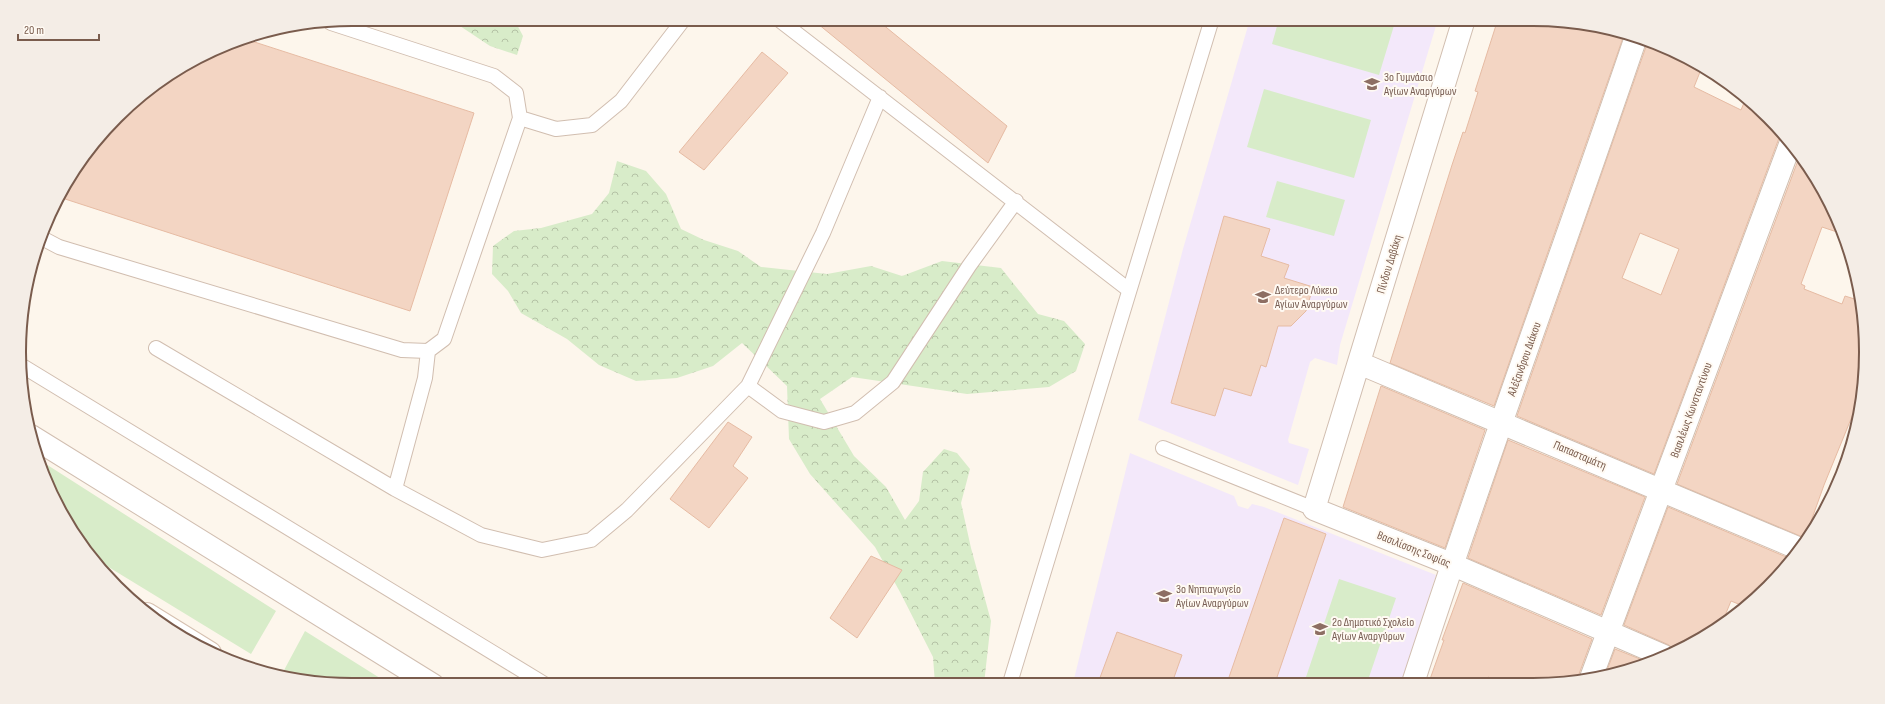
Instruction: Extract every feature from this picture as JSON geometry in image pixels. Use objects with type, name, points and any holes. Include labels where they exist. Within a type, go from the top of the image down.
[{"type":"street","name":"Πίνδου Δαβάκη","points":[[1314,509],[1462,26]]},
{"type":"street","name":"Αλέξανδρου Διάκου","points":[[1415,678],[1451,564],[1592,169],[1634,42]]},
{"type":"street","name":"Βασιλέως Κωνσταντίνου","points":[[1593,673],[1788,149]]},
{"type":"street","name":"Παπασταμάτη","points":[[1359,363],[1502,422],[1794,547]]},
{"type":"street","points":[[38,441],[422,678]]},
{"type":"street","name":"Βασιλίσσης Σοφίας","points":[[1314,509],[1451,564],[1657,653]]},
{"type":"lane","points":[[520,118],[556,129],[592,125],[621,101],[679,26]]},
{"type":"lane","points":[[787,26],[1016,201],[1129,290]]},
{"type":"lane","points":[[1012,678],[1210,26]]},
{"type":"lane","points":[[46,240],[59,247],[402,350],[428,350],[444,339],[520,118],[516,93],[494,76],[341,27]]},
{"type":"lane","points":[[156,348],[395,489],[481,534],[542,550],[591,540],[627,510],[748,386],[823,233],[880,97]]},
{"type":"lane","points":[[748,386],[782,411],[824,422],[855,413],[893,382],[969,266],[1016,201]]},
{"type":"lane","points":[[395,489],[425,378],[428,350]]},
{"type":"lane","points":[[27,369],[536,678]]},
{"type":"lane","name":"Βασιλίσσης Σοφίας","points":[[1163,448],[1314,509]]},
{"type":"shaded area","name":"Δεύτερο Λύκειο Αγίων Αναργύρων","points":[[1248,26],[1436,26],[1340,345],[1337,365],[1315,358],[1310,362],[1288,440],[1289,443],[1309,449],[1298,485],[1138,420],[1183,249]]},
{"type":"shaded area","points":[[1130,453],[1234,496],[1238,506],[1248,509],[1252,504],[1264,507],[1436,575],[1403,678],[1074,678]]},
{"type":"green space","points":[[460,26],[518,26],[523,36],[517,55],[490,46]]},
{"type":"green space","points":[[1277,26],[1394,26],[1379,75],[1272,44]]},
{"type":"green space","points":[[1264,89],[1371,120],[1354,178],[1247,147]]},
{"type":"green space","points":[[617,161],[646,171],[666,194],[681,229],[704,240],[738,251],[761,267],[827,274],[871,266],[902,276],[942,261],[1001,268],[1038,314],[1064,321],[1085,344],[1076,371],[1049,387],[967,394],[852,377],[820,399],[854,456],[886,487],[905,520],[919,501],[923,472],[944,449],[957,453],[970,469],[961,503],[971,548],[991,621],[985,678],[935,678],[933,657],[875,547],[810,474],[789,439],[787,386],[742,343],[713,366],[677,378],[636,381],[599,365],[567,339],[521,313],[508,291],[492,274],[493,246],[514,231],[541,228],[592,214],[609,193]]},
{"type":"green space","points":[[1277,181],[1345,200],[1334,236],[1266,217]]},
{"type":"green space","points":[[46,464],[276,611],[251,654],[106,565],[93,550],[70,515]]},
{"type":"green space","points":[[1339,579],[1396,598],[1369,678],[1306,678]]},
{"type":"green space","points":[[305,631],[380,678],[331,677],[284,671]]},
{"type":"building","points":[[821,26],[885,26],[1007,126],[988,163]]},
{"type":"building","points":[[1496,26],[1533,26],[1576,29],[1597,32],[1623,39],[1494,406],[1390,363],[1452,165],[1463,132],[1465,133],[1478,92],[1475,91]]},
{"type":"building","points":[[253,41],[474,113],[410,311],[65,199],[93,154],[121,121],[137,107],[154,93],[189,70],[227,51]]},
{"type":"building","points":[[1646,46],[1700,72],[1694,87],[1741,110],[1744,103],[1764,121],[1779,138],[1654,474],[1517,416]],"holes":[[[1640,233],[1679,249],[1661,295],[1622,278]]]},
{"type":"building","points":[[762,52],[788,73],[704,170],[679,152]]},
{"type":"building","points":[[1797,162],[1815,189],[1836,232],[1822,227],[1801,284],[1805,286],[1804,289],[1842,304],[1845,296],[1855,299],[1859,352],[1853,413],[1811,522],[1802,537],[1677,484]]},
{"type":"building","points":[[1224,216],[1270,229],[1261,256],[1289,265],[1284,278],[1313,287],[1306,311],[1291,326],[1278,326],[1266,367],[1261,365],[1251,396],[1224,388],[1215,416],[1171,403]]},
{"type":"building","points":[[1381,386],[1485,430],[1445,548],[1343,507]]},
{"type":"building","points":[[728,422],[752,437],[733,466],[748,478],[709,528],[670,499]]},
{"type":"building","points":[[1508,440],[1645,497],[1601,615],[1468,558]]},
{"type":"building","points":[[1668,507],[1786,557],[1764,583],[1739,604],[1731,601],[1725,615],[1696,634],[1671,647],[1624,625]]},
{"type":"building","points":[[1284,518],[1326,534],[1277,678],[1229,678]]},
{"type":"building","points":[[871,556],[902,570],[857,638],[830,618]]},
{"type":"building","points":[[1463,583],[1592,639],[1579,675],[1533,678],[1430,678],[1444,640],[1442,640]]},
{"type":"building","points":[[1117,632],[1182,655],[1174,678],[1100,678]]},
{"type":"building","points":[[1615,649],[1642,660],[1638,661],[1607,669]]},
{"type":"place","name":"3ο Γυμνάσιο Αγίων Αναργύρων","points":[[1372,84]]},
{"type":"place","name":"Δεύτερο Λύκειο Αγίων Αναργύρων","points":[[1263,297]]},
{"type":"place","name":"3ο Νηπιαγωγείο Αγίων Αναργύρων","points":[[1164,596]]},
{"type":"place","name":"2ο Δημοτικό Σχολείο Αγίων Αναργύρων","points":[[1320,629]]}]
